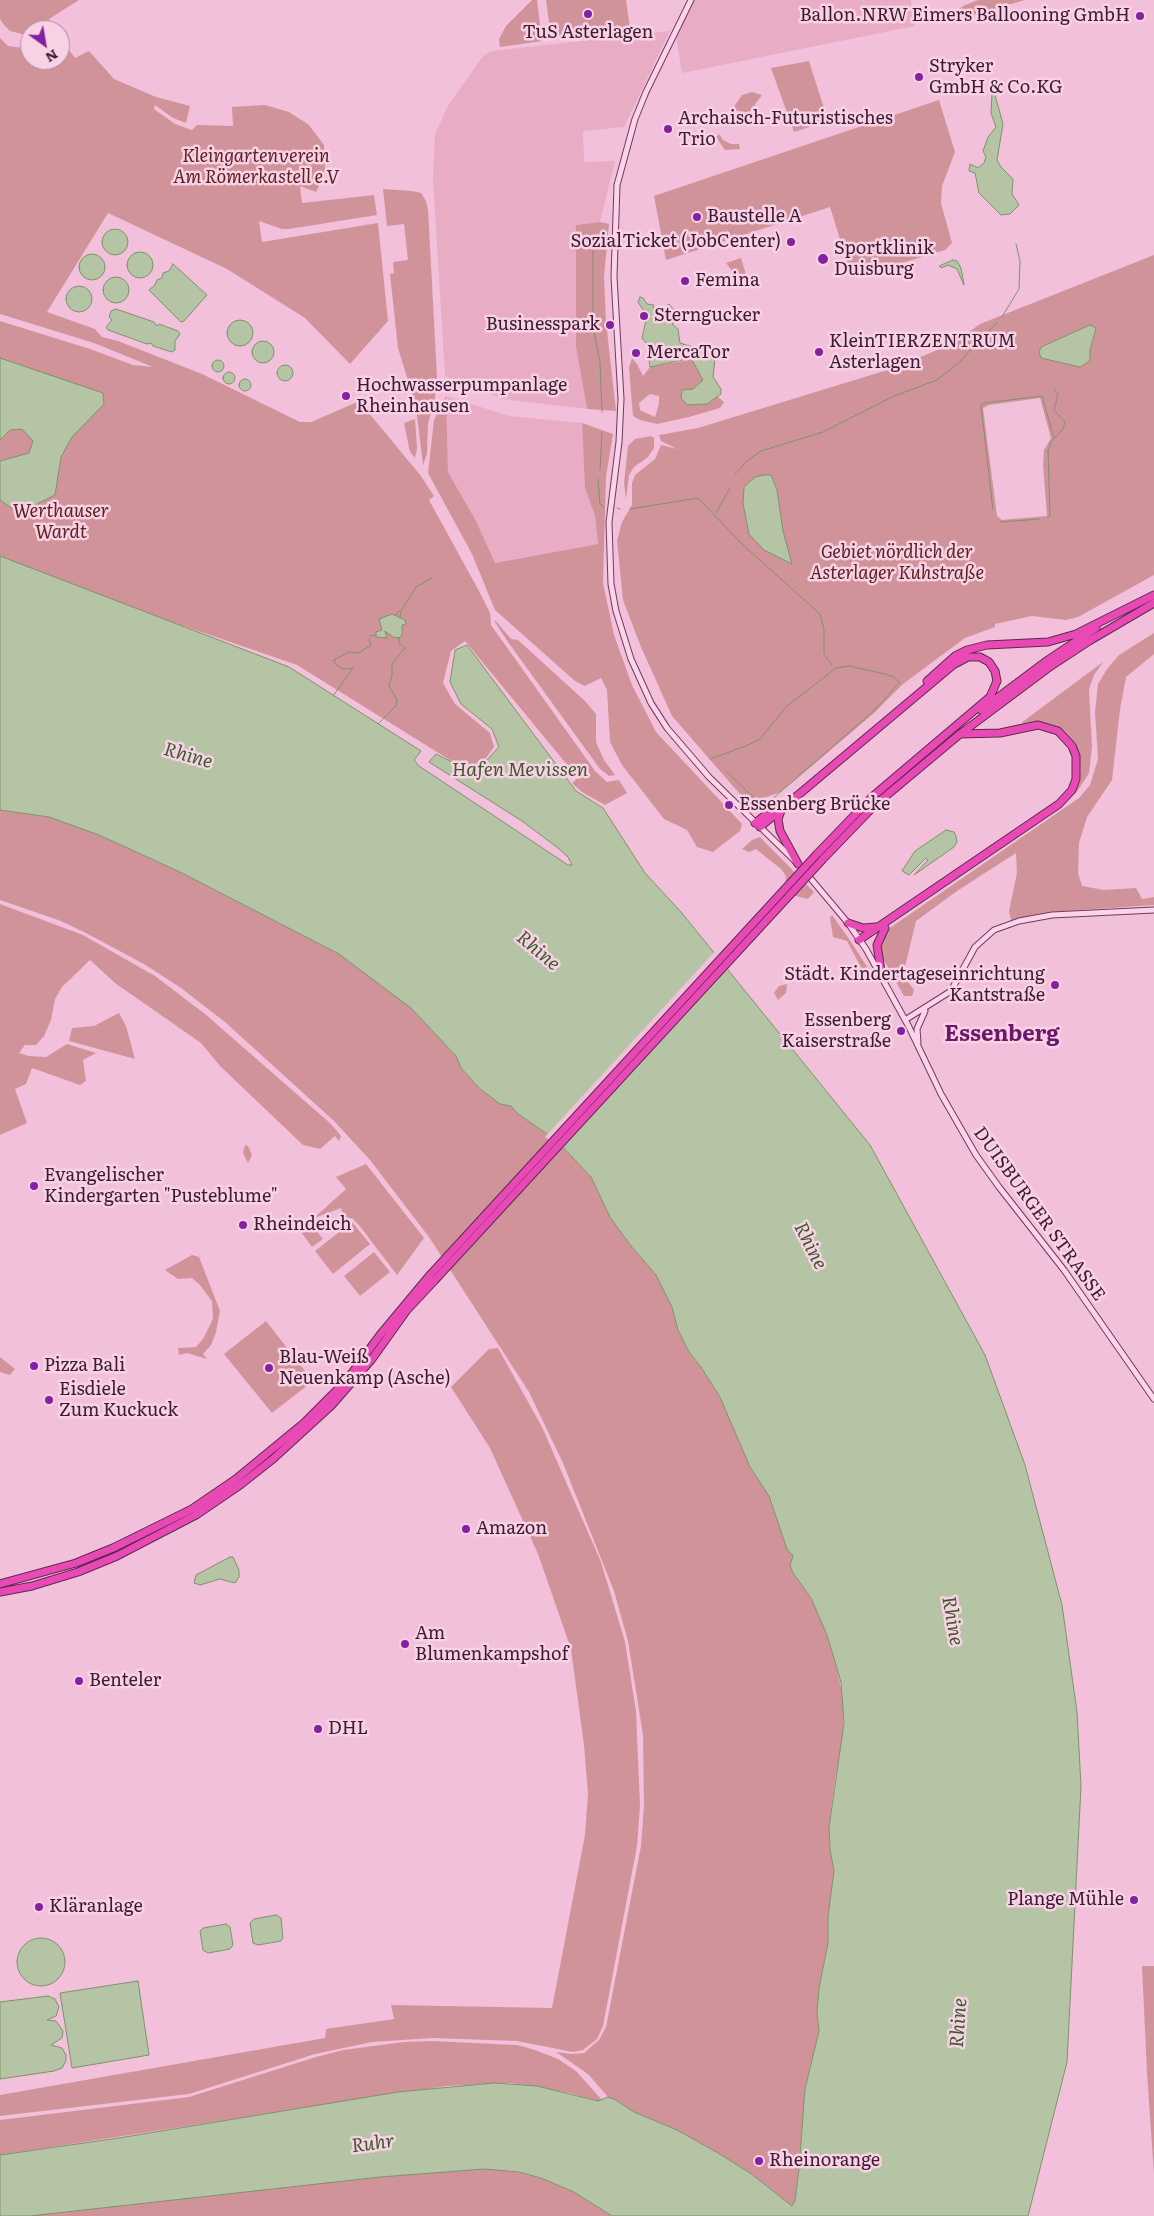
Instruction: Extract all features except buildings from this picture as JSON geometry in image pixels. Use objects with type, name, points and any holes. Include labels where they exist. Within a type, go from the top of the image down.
[{"type":"highway","points":[[758,825],[869,733],[955,656],[978,647],[1048,642],[1076,634],[1154,595]]},
{"type":"highway","points":[[0,1592],[68,1574],[117,1556],[196,1515],[240,1485],[280,1453],[331,1406],[372,1359],[432,1277],[875,805],[960,734],[1051,666],[1154,603]]},
{"type":"highway","points":[[896,776],[1045,662],[1122,612]]},
{"type":"highway","points":[[0,1584],[76,1563],[114,1548],[192,1508],[236,1479],[304,1423],[346,1381],[380,1335],[817,854],[856,813],[896,776],[990,697],[997,681],[995,670],[989,662],[980,657],[968,656],[953,665],[782,808],[758,825]]},
{"type":"highway","points":[[861,942],[1059,804],[1074,784],[1078,765],[1072,746],[1058,731],[1049,727],[1028,725],[1000,733],[960,734]]},
{"type":"highway","points":[[782,808],[778,819],[780,832],[798,864]]},
{"type":"highway","points":[[848,923],[868,928],[883,927]]},
{"type":"highway","points":[[882,977],[877,945],[883,927]]},
{"type":"main road","name":"DUISBURGER STRASSE","points":[[691,0],[646,92],[635,119],[618,185],[614,277],[619,343],[620,424],[609,522],[608,553],[611,584],[620,626],[638,678],[666,728],[699,766],[798,864],[848,923],[882,977],[945,1101],[976,1155],[1064,1270],[1154,1399]]},
{"type":"main road","points":[[905,1020],[942,998],[956,984],[975,947],[988,934],[1005,926],[1052,915],[1154,910]]},
{"type":"main road","points":[[918,1046],[917,1029],[926,1008]]},
{"type":"shaded area","points":[[694,0],[911,0],[915,26],[682,73],[676,36]]},
{"type":"shaded area","points":[[670,31],[624,127],[583,131],[584,162],[615,161],[600,222],[576,226],[576,347],[587,409],[503,399],[445,376],[433,179],[435,134],[449,104],[483,56],[492,51]]},
{"type":"shaded area","points":[[446,396],[509,416],[582,423],[585,488],[595,516],[598,544],[495,563],[476,521],[448,472]]},
{"type":"green space","points":[[0,0],[79,0],[50,20],[20,20],[20,34],[10,31],[0,19]]},
{"type":"green space","points":[[532,0],[537,0],[542,41],[500,47],[499,39],[506,26]]},
{"type":"green space","name":"TuS Asterlagen","points":[[546,0],[626,0],[630,28],[551,37]]},
{"type":"green space","points":[[978,0],[1025,0],[955,20],[956,12],[963,6]]},
{"type":"green space","points":[[0,38],[8,46],[20,48],[20,70],[70,70],[70,51],[75,58],[89,51],[114,79],[156,97],[190,106],[186,123],[173,118],[155,105],[154,109],[175,124],[192,130],[197,125],[233,126],[232,107],[265,105],[289,112],[309,125],[324,145],[325,170],[316,192],[300,186],[302,203],[374,195],[377,215],[289,229],[282,229],[259,221],[262,242],[378,223],[388,321],[350,364],[305,318],[227,269],[108,213],[47,312],[95,329],[102,337],[118,341],[202,374],[300,422],[311,422],[355,403],[360,397],[368,412],[421,476],[434,496],[429,500],[490,613],[491,625],[595,771],[607,782],[619,780],[627,793],[605,805],[582,792],[572,783],[578,778],[465,641],[451,651],[443,683],[455,704],[490,733],[494,747],[480,766],[473,771],[466,770],[297,665],[120,604],[0,573],[0,321],[90,349],[133,365],[153,367],[94,343],[0,314]]},
{"type":"green space","points":[[809,61],[828,121],[794,132],[771,68]]},
{"type":"green space","points":[[752,92],[762,95],[745,118],[746,113],[734,110],[735,105],[742,95]]},
{"type":"green space","points":[[939,100],[955,152],[942,186],[941,203],[952,243],[945,250],[852,278],[830,207],[666,260],[654,196]]},
{"type":"green space","points":[[719,134],[723,140],[731,144],[739,144],[740,149],[725,150],[716,137]]},
{"type":"green space","points":[[383,189],[421,193],[428,209],[437,377],[435,398],[428,424],[427,454],[423,465],[416,407],[398,348],[390,274],[394,273],[393,262],[408,260],[404,224],[387,226]]},
{"type":"green space","points":[[600,222],[609,224],[604,277],[606,322],[616,411],[587,409],[576,347],[576,225]]},
{"type":"green space","name":"Gebiet nördlich der Asterlager Kuhstraße","points":[[1154,255],[1154,575],[1078,617],[1066,620],[1032,616],[995,624],[995,627],[965,638],[903,684],[874,713],[793,782],[780,792],[767,797],[759,806],[752,808],[672,716],[641,647],[623,600],[617,541],[622,522],[632,505],[632,483],[635,475],[655,459],[661,445],[677,449],[661,441],[659,435],[698,428],[894,368],[954,343],[980,324]],"holes":[[[1090,325],[1095,328],[1090,350],[1080,367],[1041,358],[1041,347]],[[1040,398],[1051,438],[1044,450],[1043,465],[1047,516],[1002,520],[997,516],[983,408],[989,405]]]},
{"type":"green space","points":[[741,258],[748,281],[735,275],[726,263]]},
{"type":"green space","points":[[632,358],[643,376],[650,367],[691,358],[703,380],[693,389],[687,405],[707,404],[717,396],[724,402],[720,408],[657,424],[640,420],[633,416],[629,368]],"holes":[[[650,394],[659,396],[655,417],[640,410],[639,403]]]},
{"type":"green space","points":[[446,396],[448,472],[476,521],[495,563],[598,544],[595,516],[585,488],[582,423],[613,434],[606,477],[603,583],[614,635],[632,685],[656,732],[742,824],[740,831],[713,852],[697,847],[687,830],[664,819],[622,765],[610,742],[607,690],[601,678],[585,686],[575,681],[495,610],[472,554],[428,473],[434,420]]},
{"type":"green space","points":[[415,419],[417,448],[415,458],[410,452],[404,423]]},
{"type":"green space","points":[[651,436],[654,438],[654,448],[648,457],[634,467],[629,475],[626,499],[624,483],[628,446],[635,439]]},
{"type":"green space","points":[[495,620],[511,639],[518,640],[585,701],[596,714],[596,742],[604,760],[615,775],[609,776],[600,769],[508,642]]},
{"type":"green space","points":[[1154,633],[1154,654],[1126,677],[1120,709],[1112,780],[1087,817],[1079,843],[1078,873],[1082,886],[1104,890],[1136,888],[1142,899],[1154,897],[1154,905],[1052,912],[1011,920],[1009,911],[1017,873],[1016,853],[957,891],[916,921],[903,975],[914,990],[912,996],[904,996],[880,953],[879,946],[884,932],[1079,798],[1090,785],[1098,759],[1095,712],[1098,684],[1107,669],[1119,655]]},
{"type":"green space","points":[[1103,662],[1094,675],[1089,689],[1092,747],[1089,773],[1078,790],[1069,799],[1080,767],[1078,753],[1073,743],[1042,723],[1021,723]]},
{"type":"green space","points":[[0,810],[49,817],[99,835],[182,873],[339,954],[411,1008],[456,1056],[461,1068],[479,1088],[500,1104],[511,1106],[517,1113],[557,1141],[591,1177],[610,1217],[631,1246],[656,1275],[672,1307],[678,1330],[689,1352],[720,1397],[750,1467],[769,1496],[787,1548],[793,1556],[790,1565],[793,1573],[811,1598],[820,1616],[836,1663],[843,1698],[843,1739],[835,1779],[829,1827],[834,1871],[828,1917],[828,1943],[819,1988],[817,2013],[819,2031],[805,2089],[799,2169],[795,2201],[792,2206],[750,2173],[677,2130],[634,2112],[608,2097],[588,2074],[556,2052],[584,2053],[599,2040],[606,2027],[641,1846],[644,1806],[643,1735],[628,1641],[614,1591],[563,1463],[529,1392],[429,1237],[370,1160],[334,1121],[225,1022],[181,988],[144,964],[84,932],[61,921],[0,900]]},
{"type":"green space","points":[[760,837],[814,892],[808,899],[784,893],[786,876],[781,869],[756,849],[749,852],[742,849],[752,840]]},
{"type":"green space","points":[[0,904],[83,935],[155,976],[205,1014],[331,1124],[341,1136],[339,1141],[335,1136],[320,1149],[303,1145],[220,1066],[201,1043],[115,983],[90,960],[62,987],[55,999],[51,1020],[44,1036],[36,1045],[25,1045],[19,1053],[29,1056],[46,1057],[67,1044],[96,1053],[83,1060],[86,1081],[80,1085],[32,1068],[26,1084],[15,1089],[27,1123],[0,1135]]},
{"type":"green space","points":[[832,915],[877,982],[869,982],[847,941],[833,937],[830,918]]},
{"type":"green space","points":[[787,984],[786,993],[778,1000],[774,993],[779,986]]},
{"type":"green space","points":[[119,1013],[126,1026],[135,1059],[69,1041],[72,1028],[94,1026]]},
{"type":"green space","points":[[245,1145],[248,1146],[252,1155],[248,1163],[243,1153]]},
{"type":"green space","points":[[366,1164],[424,1238],[397,1275],[359,1225],[352,1218],[345,1222],[341,1208],[314,1218],[346,1189],[336,1177]]},
{"type":"green space","points":[[352,1222],[370,1244],[333,1274],[315,1251]]},
{"type":"green space","points":[[311,1224],[323,1239],[312,1247],[301,1232]]},
{"type":"green space","points":[[374,1252],[390,1272],[360,1296],[344,1276]]},
{"type":"green space","points":[[192,1255],[199,1257],[220,1311],[216,1332],[211,1345],[203,1354],[207,1359],[187,1353],[179,1355],[178,1348],[196,1347],[203,1339],[213,1319],[212,1301],[192,1278],[178,1279],[165,1270]]},
{"type":"green space","name":"Blau-Weiß Neuenkamp (Asche)","points":[[266,1321],[313,1381],[272,1413],[224,1354]]},
{"type":"green space","points":[[498,1348],[542,1427],[601,1562],[625,1642],[636,1711],[640,1806],[637,1846],[603,2026],[597,2039],[583,2050],[573,2052],[517,2041],[432,2038],[372,2042],[315,2054],[189,2094],[0,2116],[0,2095],[325,2038],[326,2029],[394,2019],[391,2005],[552,2008],[585,1835],[588,1794],[584,1745],[571,1649],[538,1554],[490,1448],[451,1387],[489,1349]]},
{"type":"green space","points":[[0,1357],[15,1369],[10,1375],[0,1372]]},
{"type":"green space","points":[[1142,1966],[1154,1966],[1154,2174],[1147,2073]]},
{"type":"green space","points":[[431,2041],[517,2045],[535,2050],[558,2059],[576,2071],[602,2100],[598,2101],[570,2093],[511,2083],[447,2086],[0,2155],[0,2120],[189,2097],[343,2050],[404,2042]]},
{"type":"green space","points":[[484,2169],[518,2172],[541,2178],[574,2192],[612,2216],[23,2216],[386,2176]]},
{"type":"water","points":[[992,93],[995,95],[1003,124],[997,160],[1013,179],[1012,194],[1019,205],[1010,214],[1001,215],[979,193],[975,173],[969,171],[970,164],[978,168],[984,163],[986,157],[983,151],[988,137],[996,127],[991,113]]},
{"type":"water","points":[[115,229],[124,233],[128,242],[124,251],[115,255],[106,251],[102,242],[106,233]]},
{"type":"water","points":[[140,252],[149,256],[153,265],[149,274],[140,278],[131,274],[127,265],[131,256]]},
{"type":"water","points":[[92,254],[101,258],[105,267],[101,276],[92,280],[83,276],[79,267],[83,258]]},
{"type":"water","points":[[953,260],[957,261],[961,268],[964,285],[957,269],[948,265],[941,268],[939,266]]},
{"type":"water","points":[[173,264],[207,295],[181,322],[149,290],[155,285],[157,280],[162,278],[163,273],[169,271]]},
{"type":"water","points":[[116,277],[125,281],[129,290],[125,299],[116,303],[107,299],[103,290],[107,281]]},
{"type":"water","points":[[79,286],[88,290],[92,299],[88,308],[79,312],[70,308],[66,299],[70,290]]},
{"type":"water","points":[[640,297],[647,304],[654,305],[653,307],[657,314],[669,304],[680,318],[672,324],[678,329],[680,343],[705,351],[715,359],[713,377],[721,389],[721,394],[707,404],[687,405],[681,398],[682,390],[693,389],[703,380],[691,358],[650,367],[649,360],[655,350],[654,345],[646,343],[642,338],[647,316],[638,302]]},
{"type":"water","points":[[116,309],[154,322],[157,326],[159,324],[178,331],[180,334],[175,341],[175,350],[172,352],[153,346],[151,343],[147,344],[108,330],[106,327],[112,320],[109,317],[111,311]]},
{"type":"water","points":[[240,320],[249,324],[253,333],[249,342],[240,346],[231,342],[227,333],[231,324]]},
{"type":"water","points":[[1090,325],[1096,328],[1090,350],[1090,361],[1080,367],[1041,358],[1039,352],[1041,347]]},
{"type":"water","points":[[263,341],[271,344],[274,352],[271,360],[263,363],[255,360],[252,352],[255,344]]},
{"type":"water","points":[[0,358],[103,393],[104,404],[72,437],[61,457],[55,495],[19,513],[0,500],[0,461],[29,453],[33,441],[22,429],[10,430],[0,440]]},
{"type":"water","points":[[216,360],[220,360],[224,366],[220,372],[216,372],[212,368],[212,364]]},
{"type":"water","points":[[285,365],[291,367],[293,373],[291,379],[285,381],[279,379],[277,373],[279,367]]},
{"type":"water","points":[[231,372],[234,373],[234,383],[227,384],[224,383],[223,376],[224,373]]},
{"type":"water","points":[[243,379],[247,379],[251,385],[247,391],[243,391],[239,387],[239,383]]},
{"type":"water","points":[[771,475],[777,490],[783,531],[792,564],[764,550],[749,534],[743,504],[744,487],[755,477]]},
{"type":"water","points":[[0,556],[289,667],[421,751],[414,760],[419,766],[568,865],[572,865],[568,857],[558,848],[522,821],[429,762],[436,754],[468,770],[487,760],[499,747],[492,729],[461,704],[450,682],[455,650],[467,645],[576,791],[603,808],[645,873],[681,912],[870,1145],[985,1355],[1025,1465],[1062,1605],[1077,1712],[1081,1786],[1067,2062],[1028,2216],[612,2216],[574,2192],[541,2178],[519,2172],[484,2169],[380,2177],[30,2216],[0,2216],[0,2155],[119,2138],[398,2092],[494,2083],[537,2086],[598,2101],[608,2097],[614,2099],[634,2112],[677,2130],[718,2153],[750,2173],[792,2206],[795,2201],[799,2169],[805,2089],[819,2031],[817,2013],[819,1988],[828,1943],[828,1917],[834,1871],[829,1827],[844,1723],[841,1682],[827,1635],[811,1598],[793,1573],[790,1565],[793,1556],[787,1549],[769,1496],[750,1467],[720,1397],[689,1352],[678,1330],[672,1307],[656,1275],[631,1246],[610,1217],[591,1177],[557,1141],[517,1113],[511,1106],[500,1104],[479,1088],[461,1068],[456,1056],[411,1008],[339,954],[182,873],[99,835],[49,817],[0,810]]},
{"type":"water","points":[[392,614],[405,620],[406,624],[402,625],[402,635],[399,638],[393,637],[385,631],[387,638],[376,637],[376,632],[382,630],[379,619]]},
{"type":"water","points":[[946,830],[954,832],[956,836],[957,842],[954,847],[914,875],[928,860],[926,858],[909,875],[902,871],[915,851]]},
{"type":"water","points":[[233,1557],[239,1570],[239,1577],[235,1583],[220,1579],[200,1585],[194,1583],[196,1575]]},
{"type":"water","points":[[276,1915],[281,1918],[283,1938],[281,1941],[258,1945],[253,1943],[250,1923],[254,1919]]},
{"type":"water","points":[[226,1924],[230,1927],[233,1945],[230,1949],[208,1953],[203,1950],[200,1931],[203,1928]]},
{"type":"water","points":[[41,1938],[50,1940],[58,1945],[63,1953],[65,1962],[63,1971],[58,1979],[50,1984],[41,1986],[32,1984],[24,1979],[19,1971],[17,1962],[19,1953],[24,1945],[32,1940]]},
{"type":"water","points":[[138,1981],[149,2055],[72,2068],[60,1993]]},
{"type":"water","points":[[48,1996],[55,1999],[59,2007],[56,2016],[47,2020],[56,2021],[63,2031],[62,2038],[51,2045],[62,2048],[66,2055],[66,2061],[62,2068],[54,2071],[0,2079],[0,2002]]},
{"type":"pier","points":[[715,951],[729,968],[562,1149],[545,1137]]},
{"type":"waterway","points":[[593,237],[593,327],[600,362],[602,412]]},
{"type":"waterway","points":[[1002,317],[1019,289],[1020,261],[1016,244]]},
{"type":"waterway","points":[[735,474],[748,460],[761,451],[823,432],[894,396],[937,380],[961,361],[998,322]]},
{"type":"waterway","points":[[1048,518],[1050,515],[1048,450],[1051,442],[1063,429],[1065,422],[1054,410],[1058,394],[1054,389]]},
{"type":"waterway","points":[[993,510],[981,405],[1042,396],[1054,438]]},
{"type":"waterway","points":[[600,469],[602,432]]},
{"type":"waterway","points":[[598,479],[600,504],[604,507]]},
{"type":"waterway","points":[[716,513],[730,488]]},
{"type":"waterway","points":[[630,509],[698,498],[742,544],[820,614],[824,629],[824,654],[832,665]]},
{"type":"waterway","points":[[1001,522],[1040,519]]},
{"type":"waterway","points":[[400,618],[401,611],[416,587],[432,578]]},
{"type":"waterway","points":[[395,615],[400,611]]},
{"type":"waterway","points":[[370,636],[376,635]]},
{"type":"waterway","points":[[378,724],[396,706],[397,700],[389,686],[392,676],[392,664],[405,648],[399,643],[399,637]]},
{"type":"waterway","points":[[332,661],[349,652],[359,653],[371,645],[369,639]]},
{"type":"waterway","points":[[333,696],[353,668],[343,669],[335,664],[335,659]]},
{"type":"waterway","points":[[710,759],[760,739],[786,707],[836,668],[849,666],[885,674],[894,677],[901,684]]},
{"type":"waterway","points":[[727,772],[758,802],[762,803],[771,800],[875,710],[899,683]]},
{"type":"place","name":"TuS Asterlagen","points":[[588,14]]},
{"type":"place","name":"Ballon.NRW Eimers Ballooning GmbH","points":[[1140,16]]},
{"type":"place","name":"Stryker GmbH & Co.KG","points":[[919,77]]},
{"type":"place","name":"Archaisch-Futuristisches Trio","points":[[668,129]]},
{"type":"place","name":"Baustelle A","points":[[697,217]]},
{"type":"place","name":"SozialTicket (JobCenter)","points":[[791,242]]},
{"type":"place","name":"Sportklinik Duisburg","points":[[823,259]]},
{"type":"place","name":"Femina","points":[[685,281]]},
{"type":"place","name":"Sterngucker","points":[[644,316]]},
{"type":"place","name":"Businesspark","points":[[610,325]]},
{"type":"place","name":"KleinTIERZENTRUM Asterlagen","points":[[819,352]]},
{"type":"place","name":"MercaTor","points":[[636,353]]},
{"type":"place","name":"Hochwasserpumpanlage Rheinhausen","points":[[346,396]]},
{"type":"place","name":"Essenberg Brücke","points":[[729,805]]},
{"type":"place","name":"Städt. Kindertageseinrichtung Kantstraße","points":[[1055,985]]},
{"type":"place","name":"Essenberg Kaiserstraße","points":[[901,1031]]},
{"type":"place","name":"Evangelischer Kindergarten \"Pusteblume\"","points":[[34,1186]]},
{"type":"place","name":"Rheindeich","points":[[243,1225]]},
{"type":"place","name":"Pizza Bali","points":[[34,1366]]},
{"type":"place","name":"Blau-Weiß Neuenkamp (Asche)","points":[[269,1368]]},
{"type":"place","name":"Eisdiele Zum Kuckuck","points":[[49,1400]]},
{"type":"place","name":"Amazon","points":[[466,1529]]},
{"type":"place","name":"Am Blumenkampshof","points":[[405,1644]]},
{"type":"place","name":"Benteler","points":[[79,1681]]},
{"type":"place","name":"DHL","points":[[318,1729]]},
{"type":"place","name":"Plange Mühle","points":[[1134,1900]]},
{"type":"place","name":"Kläranlage","points":[[39,1907]]},
{"type":"place","name":"Rheinorange","points":[[759,2161]]},
{"type":"district","name":"Essenberg","points":[[1002,1035]]},
{"type":"park label","name":"Kleingartenverein Am Römerkastell e.V","points":[[256,167]]},
{"type":"park label","name":"Werthauser Wardt","points":[[61,522]]},
{"type":"water label","name":"Rhine","points":[[188,756]]},
{"type":"water label","name":"Hafen Mevissen","points":[[520,770]]},
{"type":"water label","name":"Rhine","points":[[538,951]]},
{"type":"water label","name":"Rhine","points":[[810,1246]]},
{"type":"water label","name":"Rhine","points":[[952,1621]]},
{"type":"water label","name":"Rhine","points":[[959,2023]]},
{"type":"water label","name":"Ruhr","points":[[373,2144]]}]
